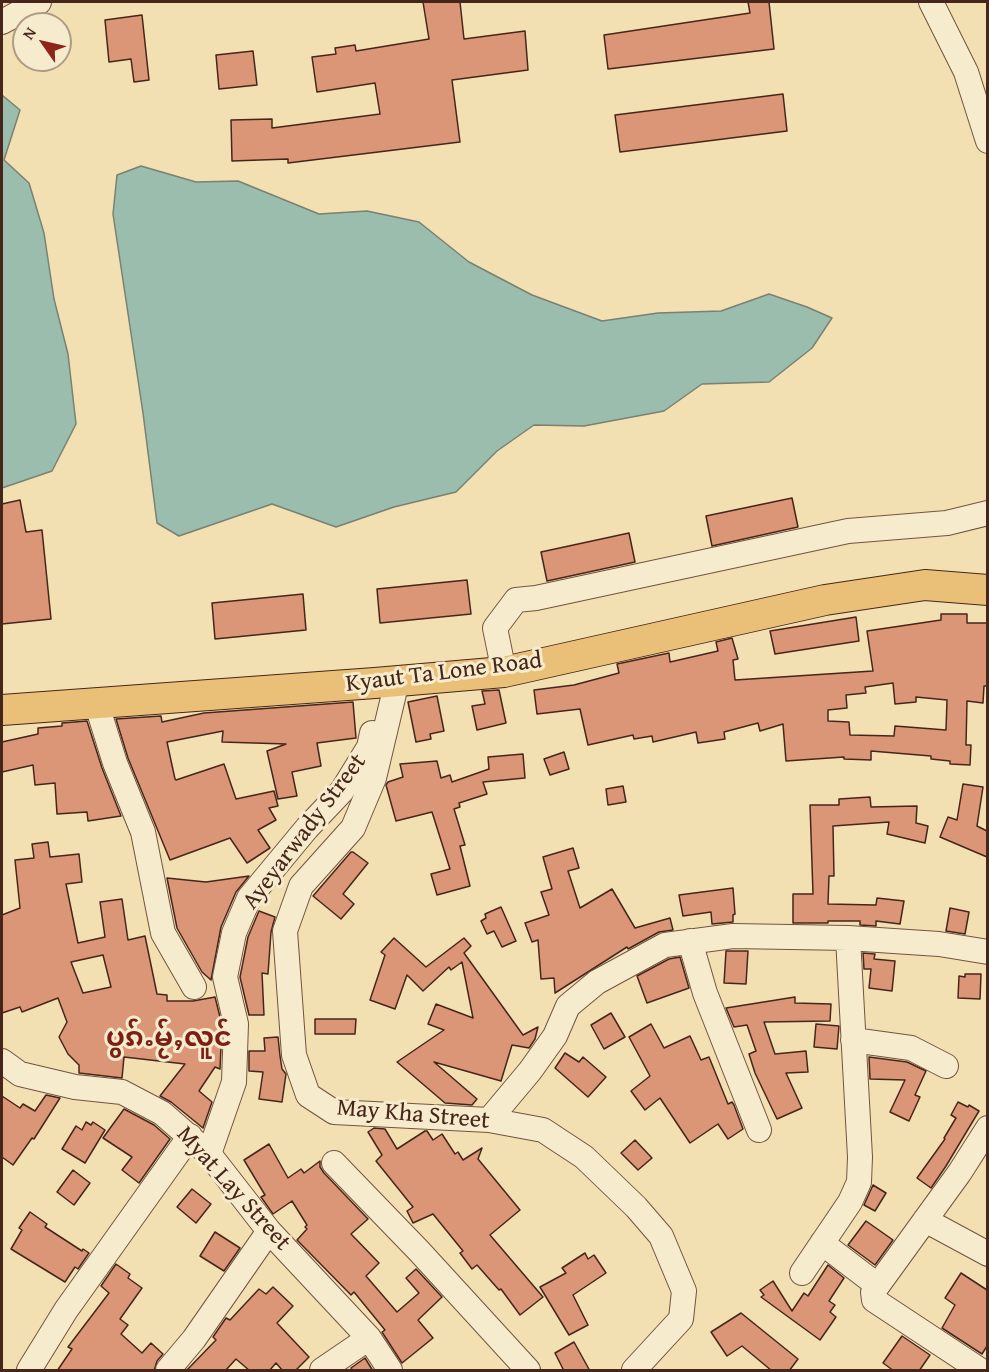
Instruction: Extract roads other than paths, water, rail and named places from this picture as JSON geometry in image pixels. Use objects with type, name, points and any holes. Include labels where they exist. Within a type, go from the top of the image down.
[{"type":"main road","name":"Kyaut Ta Lone Road","points":[[2,710],[504,672],[825,600],[925,585],[987,590]]},
{"type":"street","points":[[2,22],[39,2]]},
{"type":"street","points":[[931,2],[966,72],[987,141]]},
{"type":"street","points":[[504,672],[495,628],[516,600],[536,598],[848,531],[947,523],[987,513]]},
{"type":"street","name":"May Kha Street","points":[[386,682],[374,778],[353,828],[301,886],[285,931],[294,1055],[308,1095],[334,1112],[489,1120],[543,1130],[584,1157],[636,1207],[662,1236],[684,1291],[681,1319],[634,1371]]},
{"type":"street","name":"Ayeyarwady Street","points":[[209,1154],[234,1082],[236,1024],[225,977],[234,933],[249,898],[342,791],[369,747],[376,704],[386,682]]},
{"type":"street","points":[[96,702],[115,763],[143,832],[163,933],[195,987]]},
{"type":"street","points":[[489,1120],[530,1071],[555,1036],[568,1005],[597,982],[665,945],[733,936],[848,938],[939,944],[987,952]]},
{"type":"street","points":[[802,1273],[850,1202],[859,1182],[860,1157],[848,938]]},
{"type":"street","points":[[690,941],[705,993],[759,1130]]},
{"type":"street","points":[[854,1040],[911,1048],[946,1066]]},
{"type":"street","name":"Myat Lay Street","points":[[2,1061],[20,1074],[75,1087],[122,1092],[162,1113],[209,1154],[269,1231],[369,1338],[390,1371]]},
{"type":"street","points":[[980,1371],[874,1300],[873,1292],[960,1172],[987,1128]]},
{"type":"street","points":[[29,1371],[66,1310],[190,1136]]},
{"type":"street","points":[[333,1163],[419,1251],[528,1371]]},
{"type":"street","points":[[925,1220],[987,1254]]},
{"type":"street","points":[[168,1371],[194,1339],[269,1231]]},
{"type":"street","points":[[822,1243],[877,1285]]},
{"type":"street","points":[[322,1371],[369,1338]]},
{"type":"district","name":"ပွၵ်ႉမႂ်ႇလူင်","points":[[169,1039]]}]
